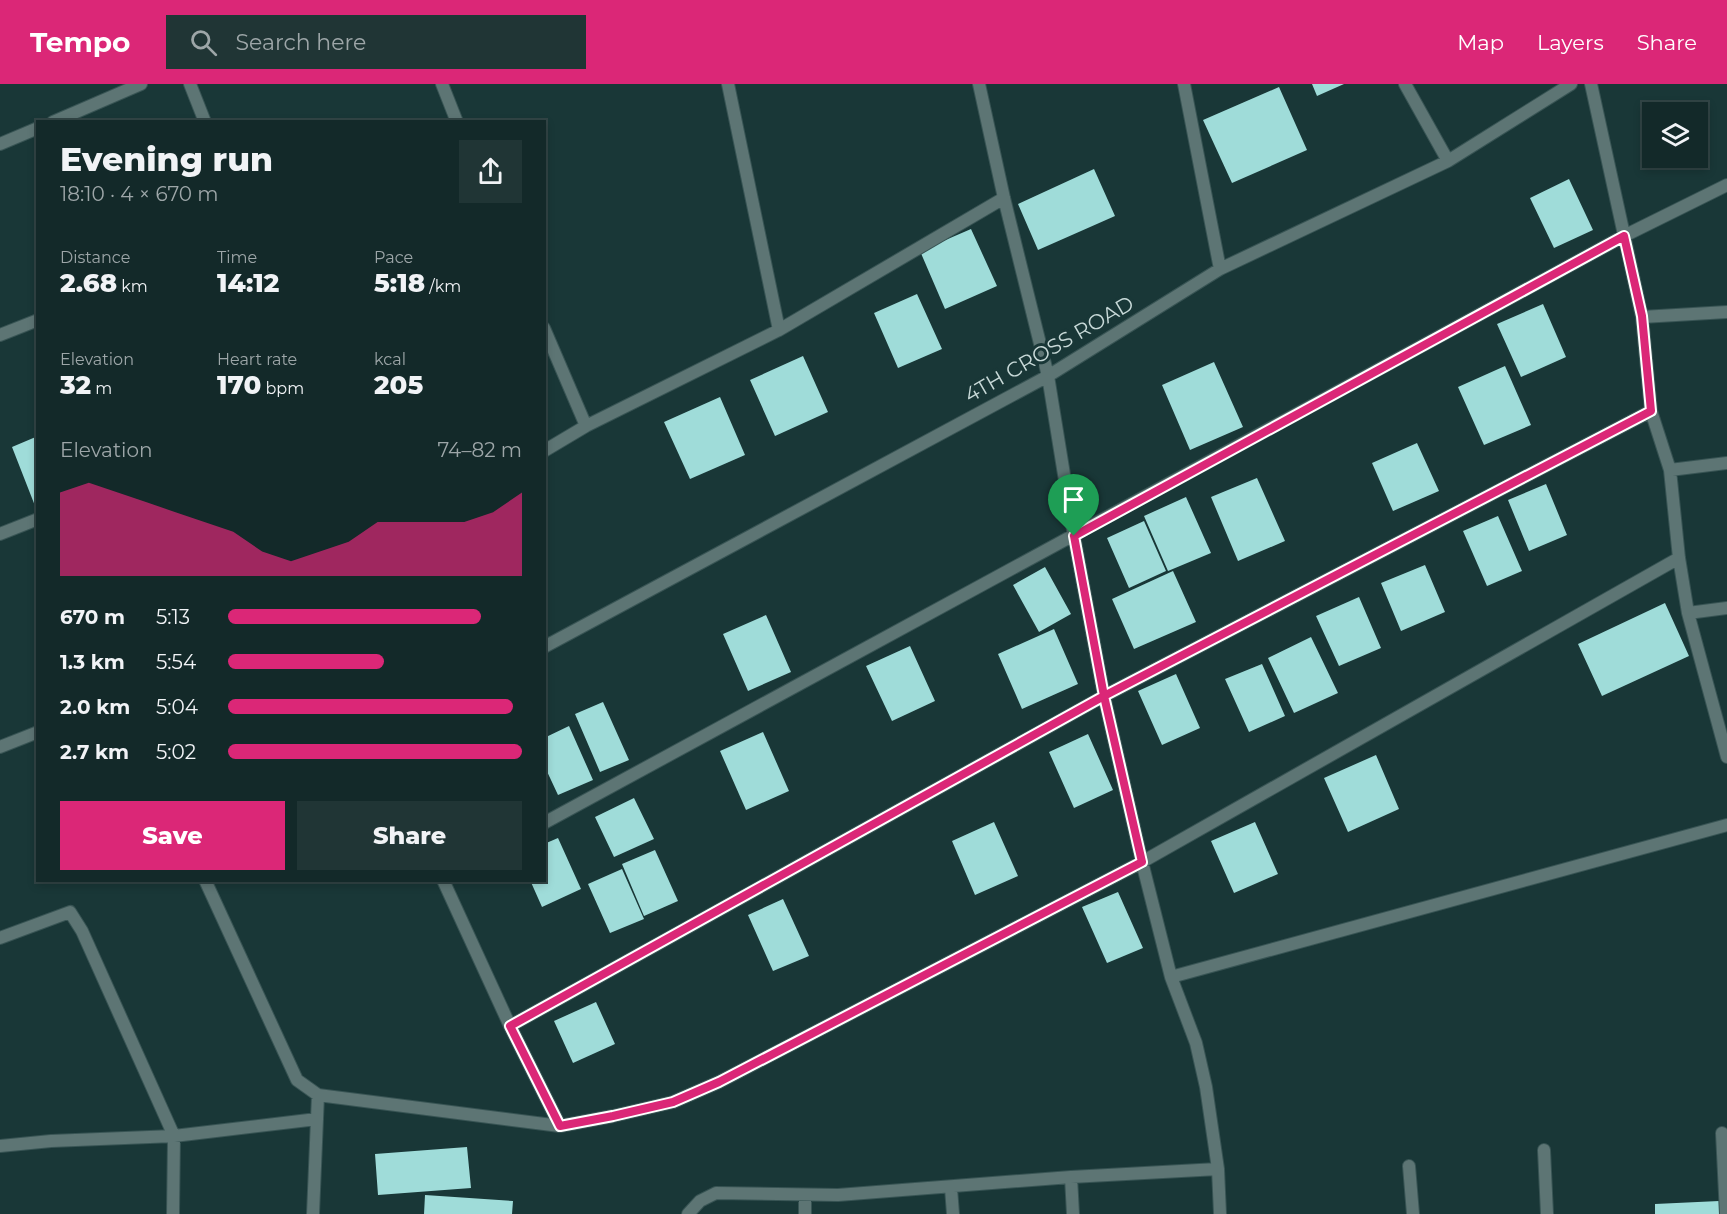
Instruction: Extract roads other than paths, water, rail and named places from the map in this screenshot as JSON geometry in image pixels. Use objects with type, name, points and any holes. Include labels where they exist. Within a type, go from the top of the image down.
[{"type":"street","points":[[58,120],[141,84]]},
{"type":"street","points":[[189,84],[204,120]]},
{"type":"street","points":[[441,84],[456,120]]},
{"type":"street","points":[[728,84],[779,330]]},
{"type":"street","points":[[979,84],[1004,198],[1048,376],[1074,536],[1104,696],[1171,977],[1196,1043],[1206,1087],[1218,1169],[1220,1214]]},
{"type":"street","points":[[1184,84],[1220,269]]},
{"type":"street","points":[[1406,84],[1448,161]]},
{"type":"street","name":"4TH CROSS ROAD","points":[[546,645],[1048,376],[1220,269],[1448,161],[1571,84]]},
{"type":"street","points":[[1591,84],[1642,316],[1651,411],[1670,470],[1679,558],[1688,613],[1727,757]]},
{"type":"street","points":[[0,144],[36,129]]},
{"type":"street","points":[[546,822],[1624,236],[1727,185]]},
{"type":"street","points":[[546,450],[586,426],[779,330],[1004,198]]},
{"type":"street","points":[[1642,316],[1727,312]]},
{"type":"street","points":[[0,335],[36,321]]},
{"type":"street","points":[[546,333],[586,426]]},
{"type":"street","points":[[510,1026],[1104,696],[1651,411]]},
{"type":"street","points":[[1670,470],[1727,463]]},
{"type":"street","points":[[0,534],[36,520]]},
{"type":"street","points":[[205,882],[297,1080],[318,1095],[560,1126],[613,1116],[673,1102],[719,1082],[1142,862],[1679,558]]},
{"type":"street","points":[[1688,613],[1727,608]]},
{"type":"street","points":[[0,747],[36,733]]},
{"type":"street","points":[[1171,977],[1727,825]]},
{"type":"street","points":[[444,882],[510,1026],[560,1126]]},
{"type":"street","points":[[0,938],[70,912],[87,942],[174,1136],[173,1214]]},
{"type":"street","points":[[313,1214],[318,1095]]},
{"type":"street","points":[[0,1146],[51,1141],[174,1136],[317,1119]]},
{"type":"street","points":[[1722,1133],[1726,1214]]},
{"type":"street","points":[[1544,1150],[1547,1214]]},
{"type":"street","points":[[1409,1166],[1413,1214]]},
{"type":"street","points":[[688,1214],[700,1201],[716,1193],[838,1195],[1071,1177],[1218,1169]]},
{"type":"street","points":[[1071,1177],[1073,1214]]},
{"type":"street","points":[[951,1188],[953,1214]]},
{"type":"street","points":[[805,1195],[805,1214]]}]
